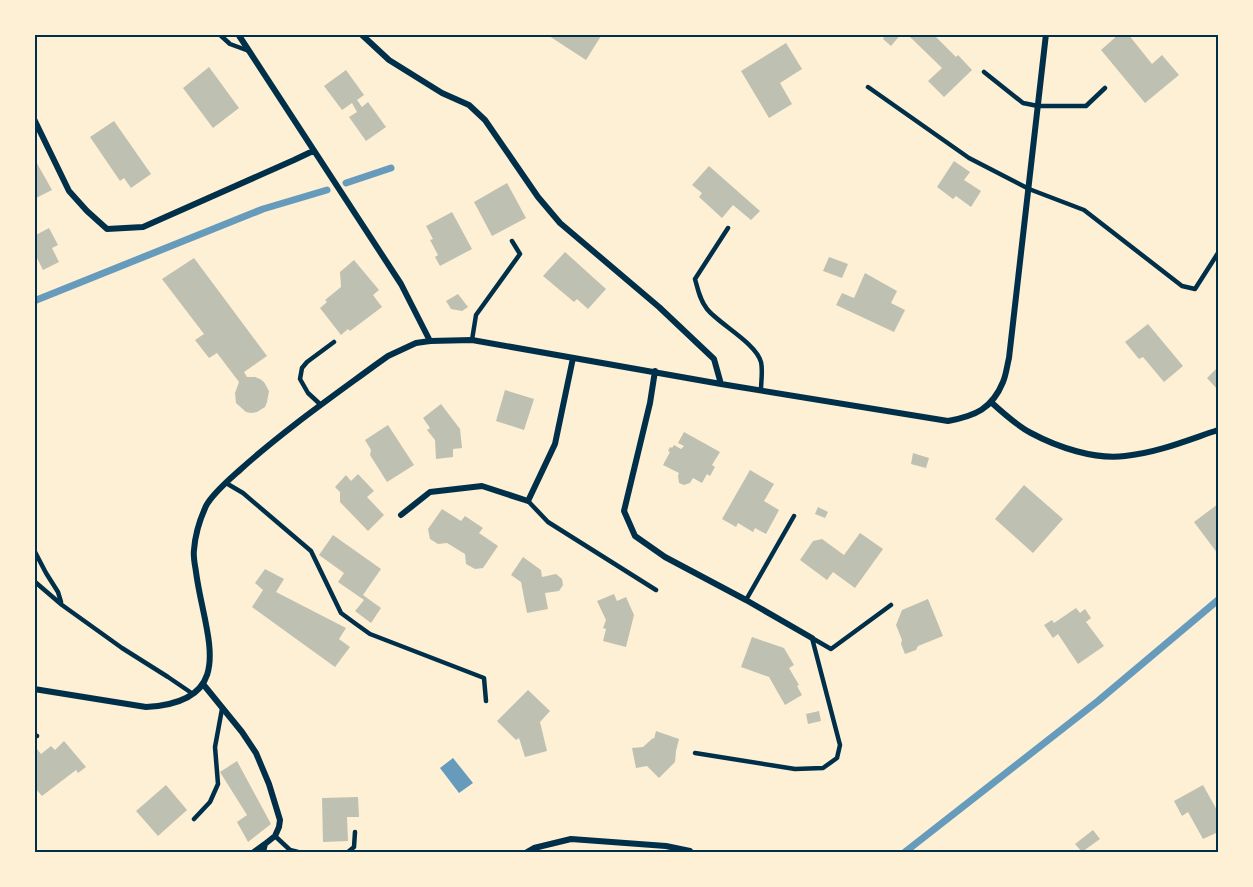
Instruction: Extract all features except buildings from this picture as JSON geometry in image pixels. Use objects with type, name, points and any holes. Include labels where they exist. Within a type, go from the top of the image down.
[{"type":"street","points":[[238,34],[400,284],[430,341]]},
{"type":"street","points":[[361,34],[389,60],[442,93],[469,105],[485,120],[538,197],[560,223],[659,307],[714,359],[721,384]]},
{"type":"street","points":[[34,689],[146,707],[180,702],[193,694],[209,674],[208,636],[199,594],[194,551],[198,528],[207,505],[226,483],[263,449],[388,356],[416,344],[430,341],[472,340],[948,421],[966,418],[979,412],[991,402],[1003,382],[1009,358],[1046,34]]},
{"type":"street","points":[[34,119],[69,191],[107,229],[143,226],[313,151]]},
{"type":"street","points":[[401,515],[430,492],[482,486],[528,501],[555,444],[573,358]]},
{"type":"street","points":[[655,371],[650,403],[624,511],[635,536],[665,557],[812,638]]},
{"type":"street","points":[[991,402],[1030,432],[1066,448],[1092,454],[1122,457],[1147,453],[1218,430]]},
{"type":"street","points":[[203,684],[256,753],[280,820],[274,836],[254,852]]},
{"type":"street","points":[[527,852],[534,848],[571,839],[666,846],[691,852]]},
{"type":"street","points":[[263,852],[265,844]]},
{"type":"lane","points":[[219,34],[230,44],[249,51]]},
{"type":"lane","points":[[984,72],[1023,103],[1038,106],[1086,106],[1105,88]]},
{"type":"lane","points":[[868,87],[969,158],[1029,189],[1084,210],[1182,286],[1196,289],[1218,253]]},
{"type":"lane","points":[[728,228],[696,279],[701,300],[708,311],[755,353],[760,362],[760,390]]},
{"type":"lane","points":[[472,340],[477,315],[520,254],[512,241]]},
{"type":"lane","points":[[321,405],[300,379],[302,368],[334,342]]},
{"type":"lane","points":[[226,483],[243,493],[311,551],[341,613],[370,634],[483,678],[486,701]]},
{"type":"lane","points":[[528,501],[548,522],[656,590]]},
{"type":"lane","points":[[746,600],[794,516]]},
{"type":"lane","points":[[34,550],[58,592],[62,605]]},
{"type":"lane","points":[[34,581],[62,605],[122,648],[193,694]]},
{"type":"lane","points":[[812,638],[831,649],[891,605]]},
{"type":"lane","points":[[694,753],[795,769],[823,768],[837,758],[840,745],[812,638]]},
{"type":"lane","points":[[194,819],[210,802],[218,784],[215,747],[222,709]]},
{"type":"lane","points":[[348,852],[354,847],[355,832]]},
{"type":"lane","points":[[274,836],[290,850],[298,852]]},
{"type":"water","points":[[453,758],[473,783],[459,793],[440,768]]},
{"type":"waterway","points":[[346,183],[391,168]]},
{"type":"waterway","points":[[34,301],[263,209],[327,190]]},
{"type":"waterway","points":[[905,852],[1098,701],[1218,600]]}]
